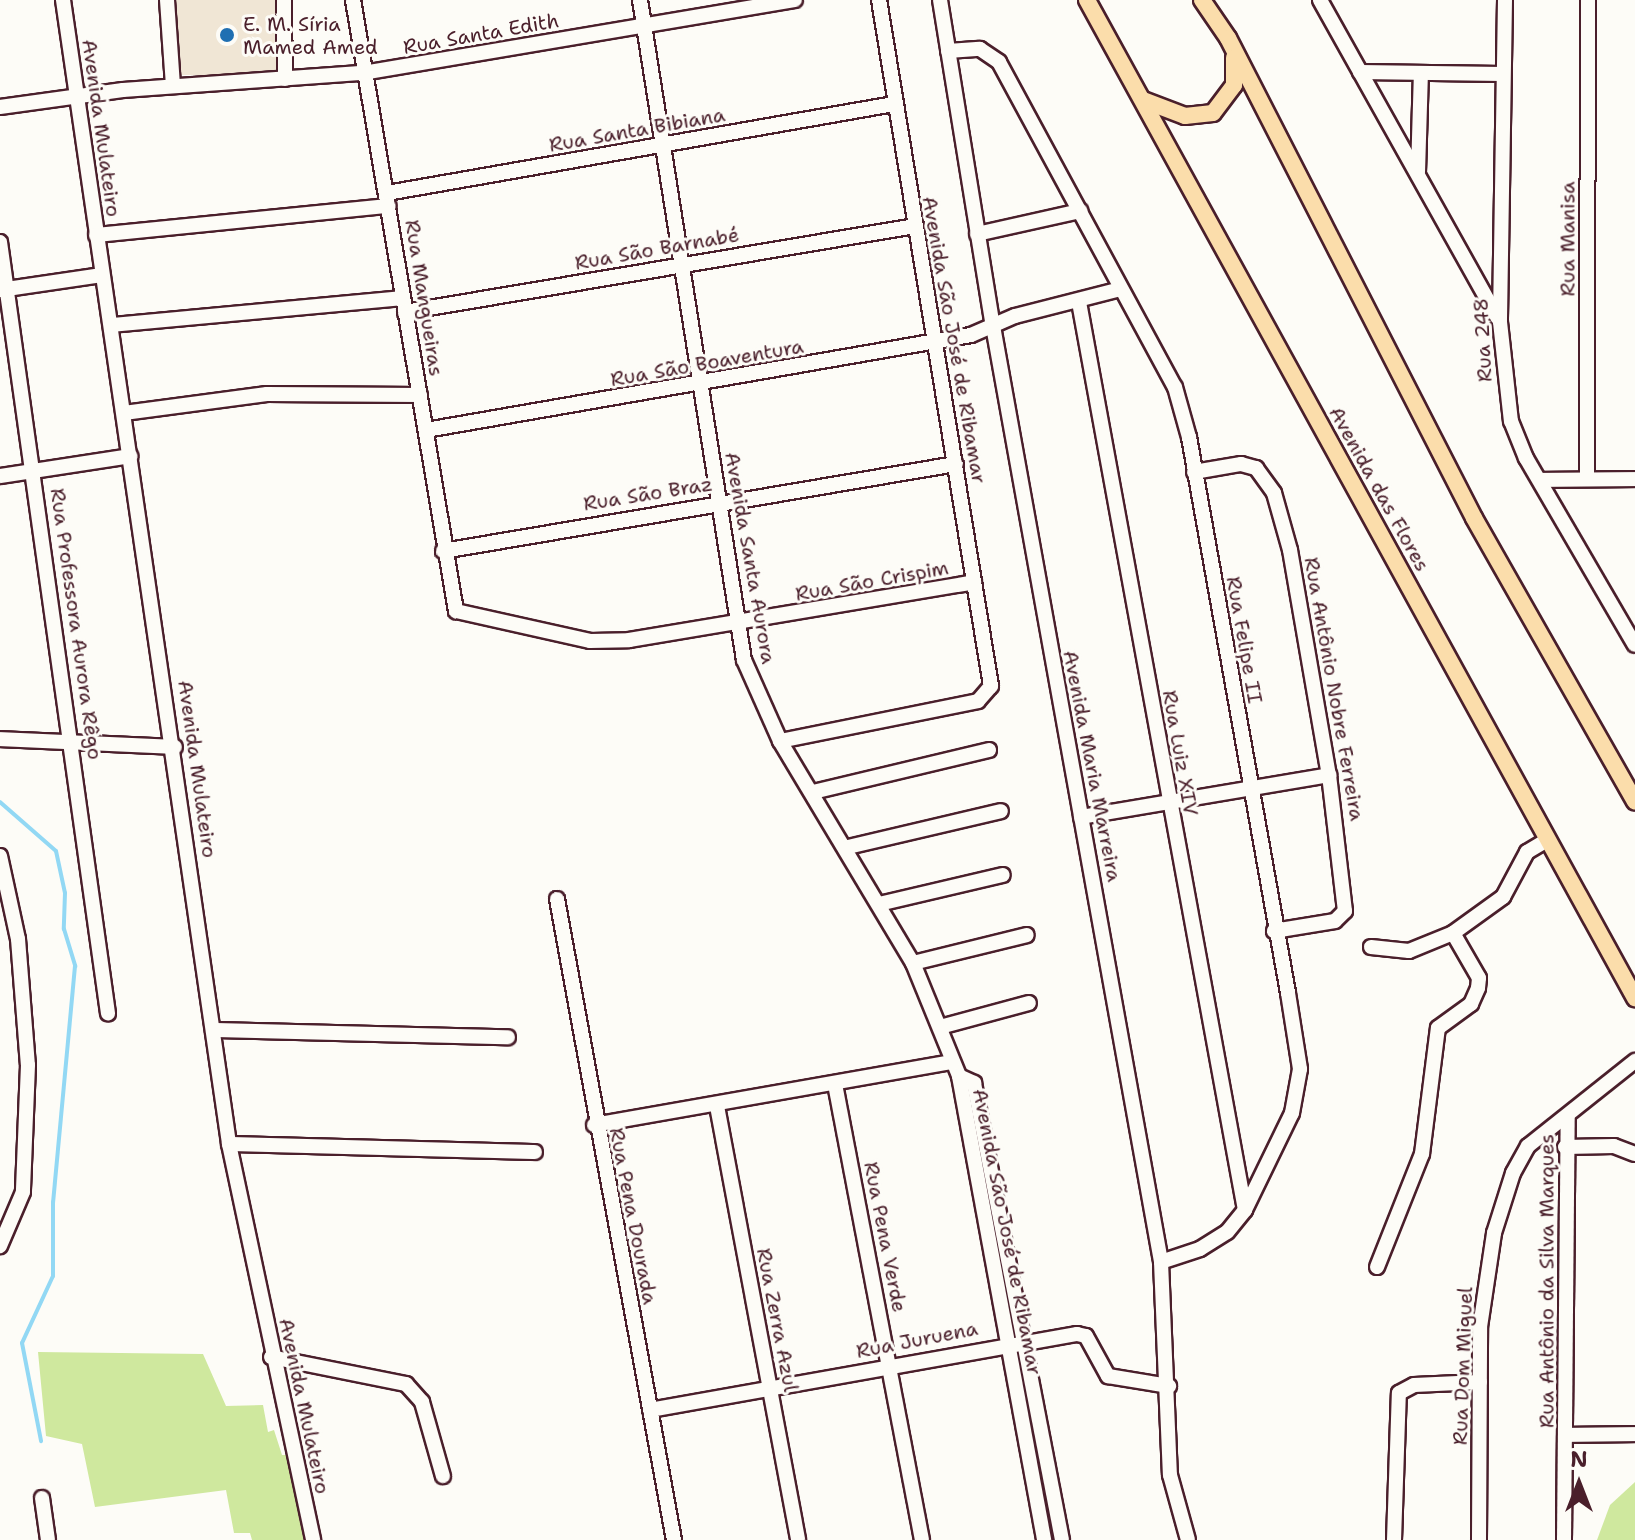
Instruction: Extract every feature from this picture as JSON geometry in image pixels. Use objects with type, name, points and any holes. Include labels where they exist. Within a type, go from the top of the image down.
[{"type":"main road","name":"Avenida das Flores","points":[[1087,0],[1545,841],[1635,998]]},
{"type":"main road","points":[[1202,0],[1228,38],[1460,491],[1635,801]]},
{"type":"main road","points":[[1141,99],[1185,116],[1213,113],[1234,85],[1237,67],[1228,38]]},
{"type":"street","name":"Avenida Mulateiro","points":[[63,0],[175,747],[229,1144],[271,1357],[313,1540]]},
{"type":"street","points":[[167,0],[173,86]]},
{"type":"street","points":[[284,0],[285,79]]},
{"type":"street","name":"Rua Mangueiras","points":[[353,0],[452,603]]},
{"type":"street","name":"Avenida Santa Aurora","points":[[640,0],[737,626],[756,694],[780,741],[848,847],[913,963],[956,1069]]},
{"type":"street","name":"Rua Santa Edith","points":[[75,95],[363,73],[795,0]]},
{"type":"street","name":"Avenida São José de Ribamar","points":[[780,741],[978,701],[991,686],[938,341],[915,226],[879,0]]},
{"type":"street","name":"Avenida Maria Marreira","points":[[940,0],[993,326],[1161,1262],[1169,1386],[1170,1475],[1188,1540]]},
{"type":"street","points":[[1320,0],[1500,322]]},
{"type":"street","name":"Rua 248","points":[[1505,0],[1500,322],[1511,421],[1540,480],[1630,625],[1635,645]]},
{"type":"street","name":"Rua Manisa","points":[[1587,479],[1588,0]]},
{"type":"street","name":"Rua Felipe II","points":[[948,51],[980,49],[999,62],[1175,387],[1194,472],[1300,1069],[1298,1091],[1245,1210],[1227,1232],[1200,1249],[1161,1262]]},
{"type":"street","points":[[1360,72],[1502,74]]},
{"type":"street","points":[[1418,172],[1421,73]]},
{"type":"street","points":[[0,107],[75,95]]},
{"type":"street","name":"Rua Santa Bibiana","points":[[96,235],[388,200],[894,104]]},
{"type":"street","points":[[977,234],[1080,211]]},
{"type":"street","name":"Rua São Barnabé","points":[[112,325],[404,305],[681,265],[915,226]]},
{"type":"street","name":"Rua Professora Aurora Rêgo","points":[[0,242],[2,289],[35,472],[108,1013]]},
{"type":"street","points":[[2,289],[102,275]]},
{"type":"street","name":"Rua São Boaventura","points":[[426,430],[938,341],[993,326],[1015,316],[1121,289]]},
{"type":"street","name":"Rua Luiz XIV","points":[[1079,302],[1245,1210]]},
{"type":"street","points":[[124,413],[267,394],[420,395]]},
{"type":"street","points":[[0,476],[130,456]]},
{"type":"street","name":"Rua São Braz","points":[[443,551],[956,464]]},
{"type":"street","name":"Rua Antônio Nobre Ferreira","points":[[1194,472],[1241,464],[1256,468],[1274,493],[1290,550],[1329,775],[1345,911],[1335,921],[1274,931]]},
{"type":"street","points":[[1540,480],[1635,479]]},
{"type":"street","name":"Rua São Crispim","points":[[452,603],[463,614],[590,641],[737,626],[974,582]]},
{"type":"street","points":[[0,739],[175,747]]},
{"type":"street","points":[[813,792],[989,750]]},
{"type":"street","points":[[1081,817],[1329,775]]},
{"type":"street","points":[[848,847],[1001,811]]},
{"type":"street","points":[[1371,947],[1409,951],[1453,933],[1503,897],[1527,852],[1545,841]]},
{"type":"street","points":[[0,856],[18,939],[28,1065],[27,1169],[12,1224],[0,1246]]},
{"type":"street","points":[[879,904],[1003,875]]},
{"type":"street","name":"Rua Pena Dourada","points":[[557,899],[594,1125],[674,1540]]},
{"type":"street","points":[[1377,1267],[1422,1154],[1438,1028],[1471,1004],[1478,988],[1479,978],[1453,933]]},
{"type":"street","points":[[913,963],[1027,935]]},
{"type":"street","points":[[940,1027],[1029,1003]]},
{"type":"street","points":[[213,1030],[508,1037]]},
{"type":"street","name":"Rua Dom Miguel","points":[[1479,1540],[1480,1382],[1486,1278],[1513,1173],[1528,1146],[1568,1118],[1635,1061]]},
{"type":"street","points":[[594,1125],[835,1084],[956,1069]]},
{"type":"street","name":"Avenida São José de Ribamar","points":[[956,1069],[974,1083],[1062,1540]]},
{"type":"street","name":"Avenida São José de Ribamar","points":[[956,1069],[1044,1540]]},
{"type":"street","name":"Rua Pena Verde","points":[[835,1084],[922,1540]]},
{"type":"street","name":"Rua Zerra Azul","points":[[717,1106],[798,1540]]},
{"type":"street","name":"Rua Antônio da Silva Marques","points":[[1564,1540],[1565,1147],[1568,1118]]},
{"type":"street","points":[[229,1144],[535,1152]]},
{"type":"street","points":[[1565,1147],[1614,1146],[1635,1154]]},
{"type":"street","name":"Rua Juruena","points":[[650,1410],[1008,1344],[1086,1336],[1108,1376],[1169,1386]]},
{"type":"street","points":[[271,1357],[406,1384],[422,1402],[443,1476]]},
{"type":"street","points":[[1394,1540],[1399,1393],[1414,1385],[1480,1382]]},
{"type":"street","points":[[1566,1435],[1635,1434]]},
{"type":"street","points":[[42,1498],[48,1540]]},
{"type":"shaded area","name":"E. M. Síria Mamed Amed","points":[[171,0],[280,0],[280,75],[171,75]]},
{"type":"green space","points":[[38,1352],[203,1354],[226,1406],[263,1405],[268,1432],[274,1430],[282,1455],[289,1455],[307,1540],[252,1540],[250,1533],[234,1533],[226,1490],[95,1507],[82,1444],[46,1436]]},
{"type":"green space","points":[[1635,1482],[1635,1540],[1597,1540],[1610,1505]]},
{"type":"waterway","points":[[0,802],[56,851],[65,893],[64,929],[75,966],[53,1202],[53,1276],[22,1343],[41,1441]]},
{"type":"place","name":"E. M. Síria Mamed Amed","points":[[227,35]]}]
